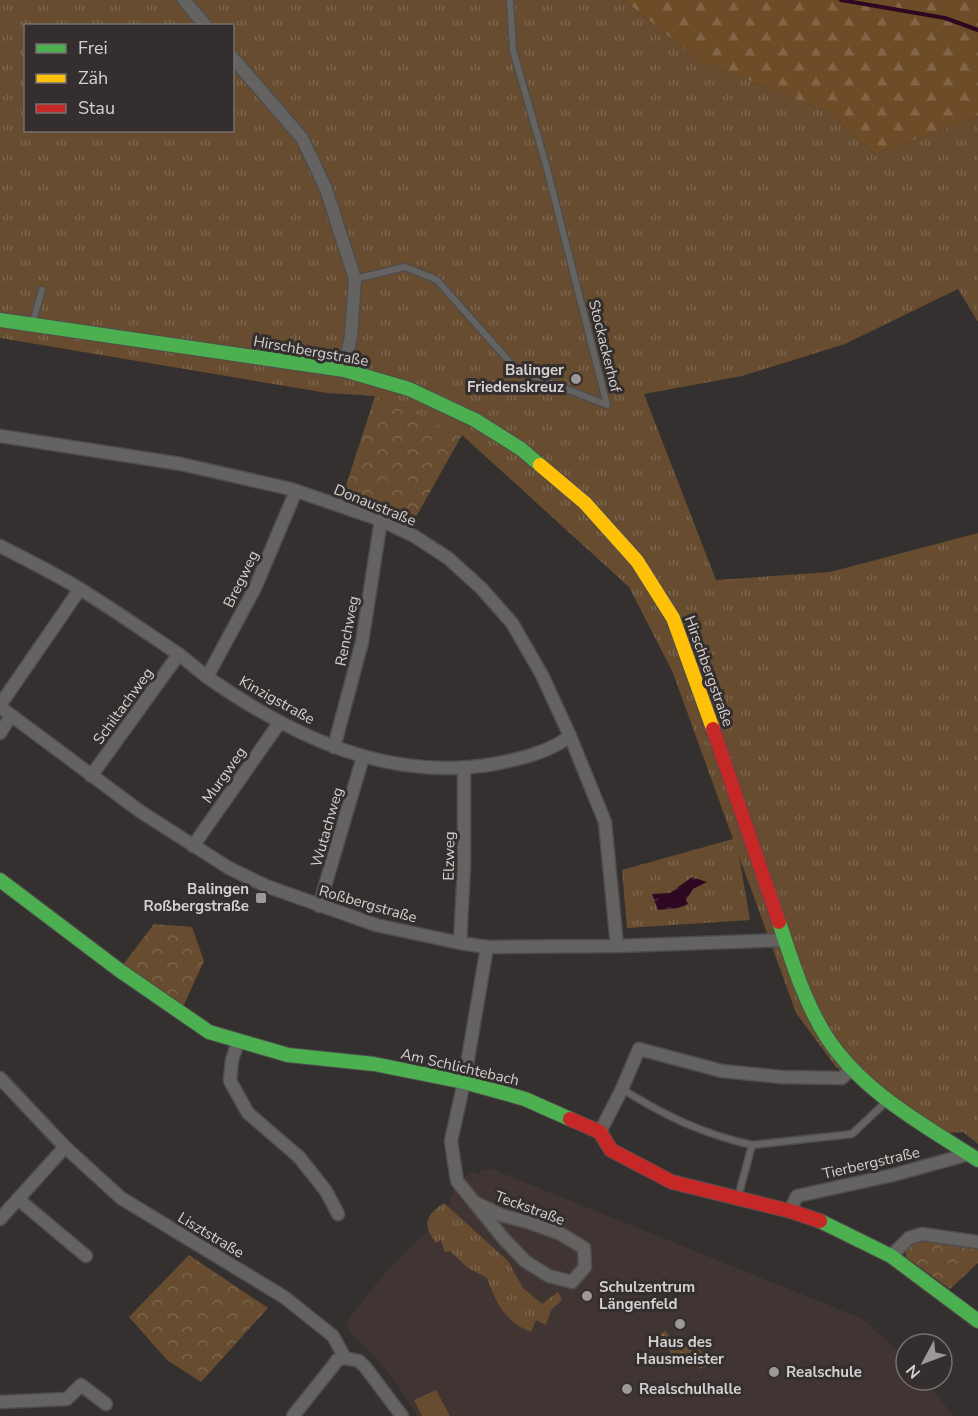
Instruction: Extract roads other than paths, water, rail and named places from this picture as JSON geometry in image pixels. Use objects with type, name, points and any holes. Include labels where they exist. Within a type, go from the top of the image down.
[{"type":"street","points":[[184,0],[204,24]]},
{"type":"street","points":[[234,59],[302,138],[326,189],[355,279],[351,336],[344,370]]},
{"type":"street","name":"Hirschbergstraße","points":[[0,320],[344,370],[409,388],[475,420],[521,449],[585,503],[637,561],[673,618],[708,714],[784,940],[809,1005],[829,1040],[852,1068],[888,1099],[973,1157]]},
{"type":"street","name":"Donaustraße","points":[[0,436],[181,464],[297,491],[381,520],[414,536],[448,558],[482,589],[512,623],[542,675],[570,736],[605,822],[617,946]]},
{"type":"street","name":"Bregweg","points":[[207,677],[255,588],[297,491]]},
{"type":"street","name":"Renchweg","points":[[334,747],[362,642],[381,520]]},
{"type":"street","name":"Kinzigstraße","points":[[0,546],[80,589],[179,654],[207,677],[280,722],[334,747],[363,757],[411,767],[464,769],[510,761],[559,745],[570,736]]},
{"type":"street","points":[[0,706],[80,589]]},
{"type":"street","name":"Schiltachweg","points":[[91,776],[179,654]]},
{"type":"street","name":"Roßbergstraße","points":[[0,706],[91,776],[229,868],[266,886],[376,925],[487,947],[617,946],[784,940]]},
{"type":"street","points":[[0,733],[11,716]]},
{"type":"street","name":"Murgweg","points":[[193,846],[280,722]]},
{"type":"street","name":"Wutachweg","points":[[319,906],[363,757]]},
{"type":"street","name":"Elzweg","points":[[460,943],[464,867],[464,769]]},
{"type":"street","name":"Am Schlichtebach","points":[[0,880],[119,970],[209,1032],[288,1055],[374,1064],[464,1082],[525,1099],[600,1132],[611,1150],[672,1182],[790,1211],[831,1225],[891,1256],[978,1321]]},
{"type":"street","name":"Teckstraße","points":[[476,1203],[501,1215],[561,1234],[584,1248],[585,1267],[572,1282],[549,1276],[525,1261],[503,1238],[457,1181],[451,1141],[464,1082],[487,947]]},
{"type":"street","points":[[238,1042],[232,1060],[230,1081],[248,1113],[298,1157],[326,1191],[338,1214]]},
{"type":"street","points":[[600,1132],[639,1049],[722,1071],[781,1077],[842,1078],[852,1068]]},
{"type":"street","name":"Lisztstraße","points":[[0,1078],[65,1147],[121,1198],[285,1297],[333,1336],[345,1358],[359,1361],[366,1368],[402,1416]]},
{"type":"street","points":[[0,1219],[65,1147]]},
{"type":"street","name":"Tierbergstraße","points":[[790,1211],[797,1196],[973,1157]]},
{"type":"street","points":[[18,1199],[86,1256]]},
{"type":"street","points":[[891,1256],[909,1238],[922,1234],[978,1242]]},
{"type":"street","points":[[293,1416],[338,1360],[345,1358]]},
{"type":"street","points":[[0,1402],[67,1399],[81,1385],[106,1404]]},
{"type":"lane","name":"Stockackerhof","points":[[355,279],[405,267],[437,280],[516,369],[607,405],[546,165],[513,50],[510,0]]},
{"type":"lane","points":[[32,324],[42,290]]},
{"type":"lane","points":[[622,1089],[657,1112],[721,1138],[752,1145],[852,1134],[880,1110],[888,1099]]},
{"type":"lane","points":[[738,1197],[752,1145]]},
{"type":"water","points":[[692,877],[707,882],[693,889],[686,900],[688,904],[678,908],[658,910],[652,894],[670,893]]},
{"type":"waterway","points":[[841,0],[945,18],[978,30]]},
{"type":"place","name":"Balinger Friedenskreuz","points":[[576,379]]},
{"type":"place","name":"Balingen Roßbergstraße","points":[[261,898]]},
{"type":"place","name":"Schulzentrum Längenfeld","points":[[587,1296]]},
{"type":"place","name":"Haus des Hausmeister","points":[[680,1324]]},
{"type":"place","name":"Realschule","points":[[774,1372]]},
{"type":"place","name":"Realschulhalle","points":[[627,1389]]}]
